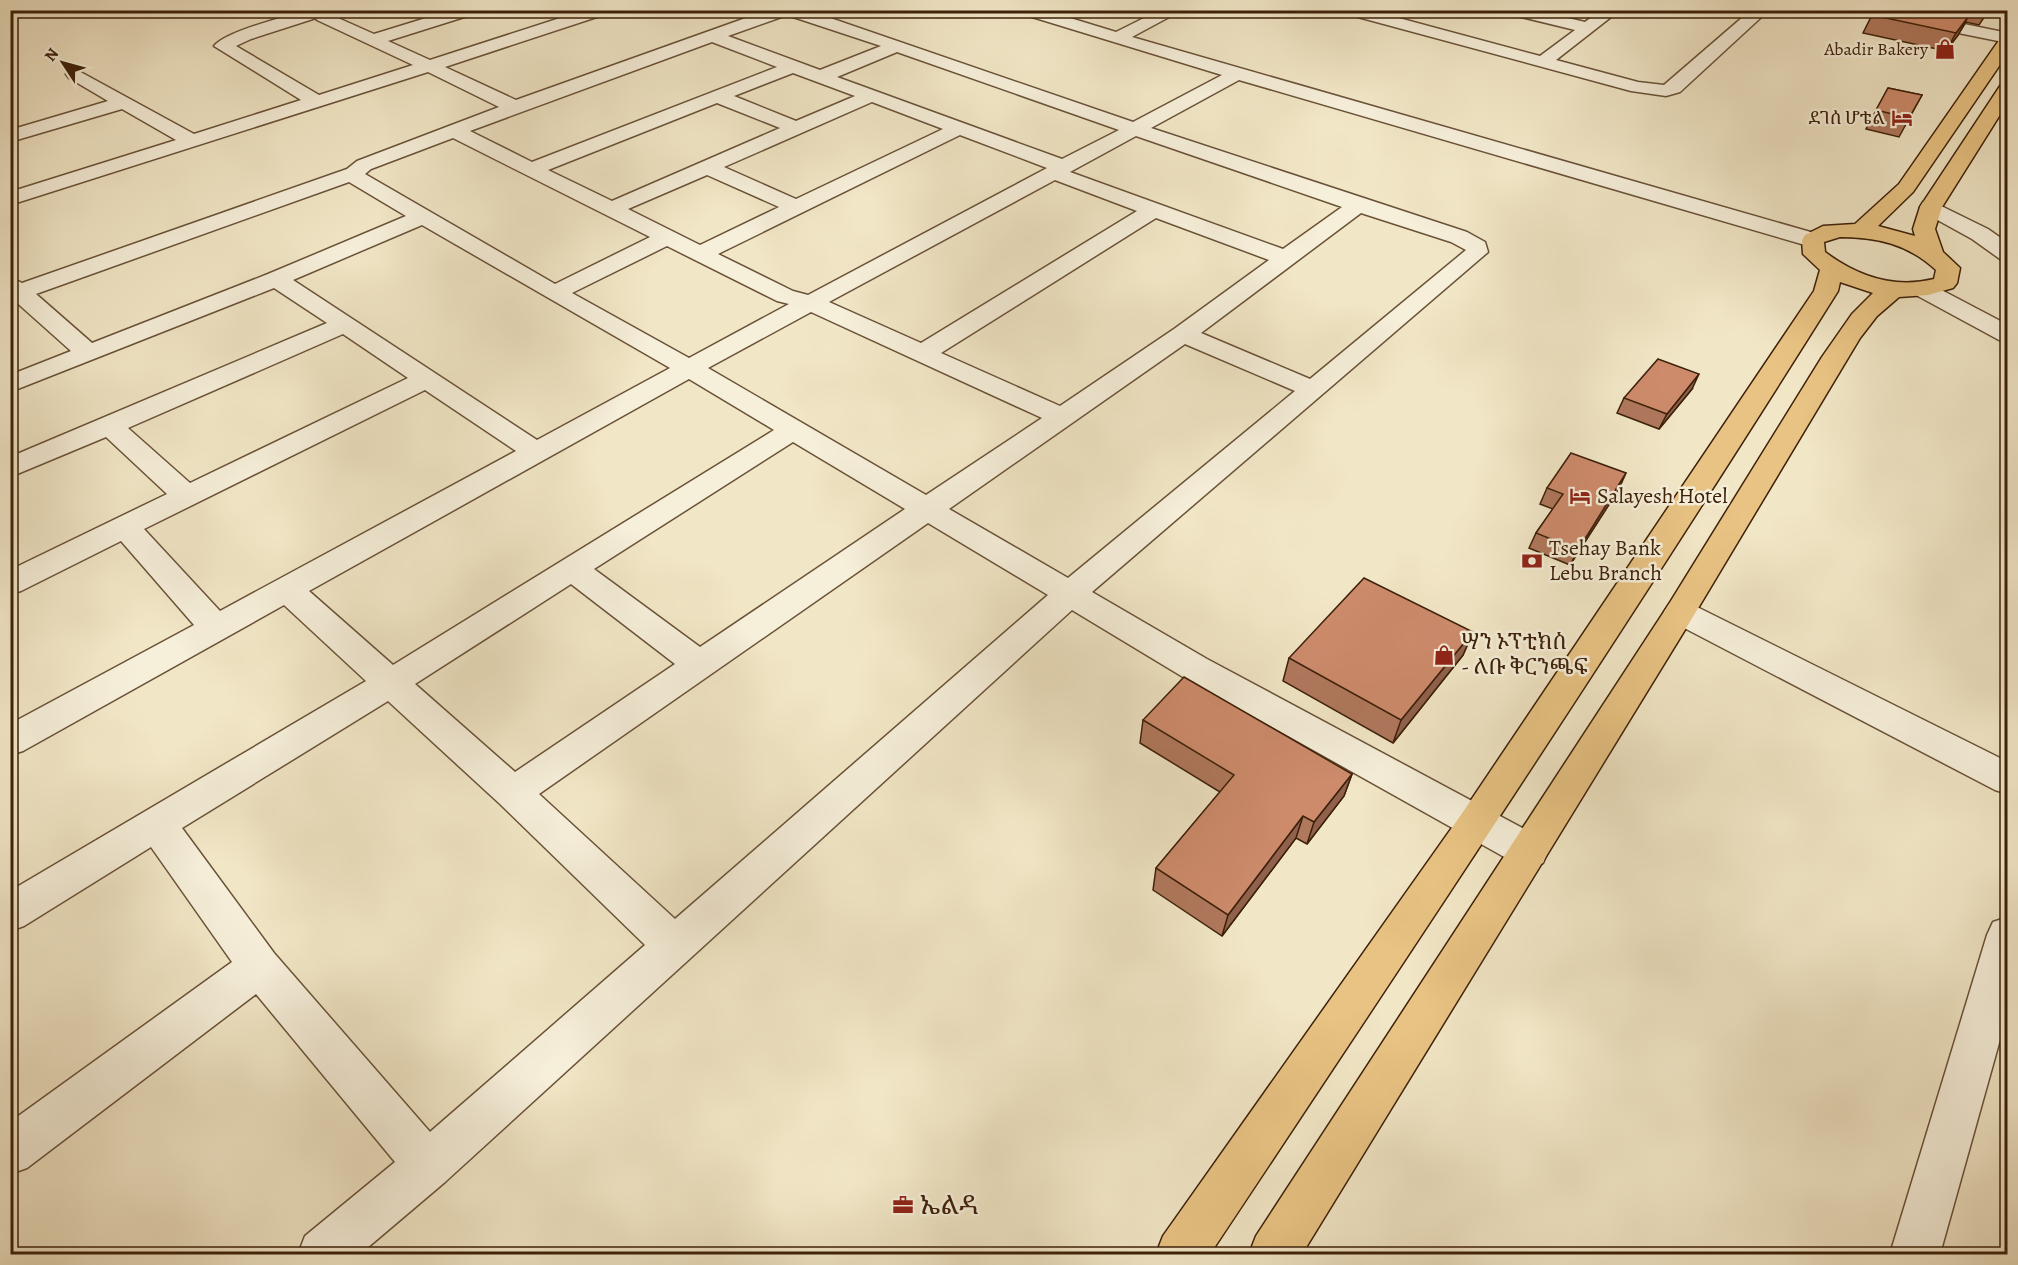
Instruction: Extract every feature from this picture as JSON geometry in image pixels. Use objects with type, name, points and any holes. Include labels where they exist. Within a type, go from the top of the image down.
[{"type":"main road","points":[[1861,230],[1906,188],[2007,39]]},
{"type":"main road","points":[[1932,252],[1924,229],[1931,207],[2007,87]]},
{"type":"main road","points":[[1181,1254],[1476,823],[1810,317],[1826,291],[1822,255],[1823,233],[1861,230],[1887,234],[1912,242],[1932,252],[1948,268],[1921,287],[1877,300],[1851,333],[1680,612],[1274,1254]]},
{"type":"main road","points":[[1822,255],[1850,278],[1921,287]]},
{"type":"street","points":[[373,40],[471,10]]},
{"type":"street","points":[[10,199],[603,10]]},
{"type":"street","points":[[13,291],[354,173],[364,165],[453,130],[787,10],[1010,84],[1358,205],[1459,237],[1477,248],[1477,252],[1070,594],[428,1165],[322,1254]]},
{"type":"street","points":[[1025,10],[1822,255]]},
{"type":"street","points":[[1117,38],[1174,10]]},
{"type":"street","points":[[1349,10],[1637,87],[1666,91],[1674,88],[1761,10]]},
{"type":"street","points":[[1511,10],[1588,28]]},
{"type":"street","points":[[1544,61],[1612,10]]},
{"type":"street","points":[[1869,10],[2007,39]]},
{"type":"street","points":[[318,102],[223,46],[244,35],[318,11],[323,17],[515,107]]},
{"type":"street","points":[[711,36],[957,129],[1155,209],[1285,258]]},
{"type":"street","points":[[820,78],[894,46]]},
{"type":"street","points":[[532,169],[792,66]]},
{"type":"street","points":[[75,74],[194,142]]},
{"type":"street","points":[[10,741],[689,368],[1237,74]]},
{"type":"street","points":[[716,96],[797,128]]},
{"type":"street","points":[[611,209],[870,96]]},
{"type":"street","points":[[10,136],[124,102]]},
{"type":"street","points":[[701,253],[957,129]]},
{"type":"street","points":[[453,130],[785,296],[812,303],[1062,417]]},
{"type":"street","points":[[707,167],[796,207]]},
{"type":"street","points":[[354,173],[358,179],[554,293],[689,368],[1195,668],[1529,851]]},
{"type":"street","points":[[513,793],[1183,334],[1358,205]]},
{"type":"street","points":[[1931,207],[1980,234],[2007,255]]},
{"type":"street","points":[[923,352],[1155,209]]},
{"type":"street","points":[[10,384],[276,279],[423,217]]},
{"type":"street","points":[[554,293],[668,237]]},
{"type":"street","points":[[276,279],[537,452]]},
{"type":"street","points":[[1921,287],[2007,319]]},
{"type":"street","points":[[1921,287],[2007,335]]},
{"type":"street","points":[[13,291],[88,353]]},
{"type":"street","points":[[10,468],[344,325]]},
{"type":"street","points":[[1183,334],[1314,390]]},
{"type":"street","points":[[10,583],[427,379]]},
{"type":"street","points":[[110,426],[188,497]]},
{"type":"street","points":[[10,913],[390,683],[793,430]]},
{"type":"street","points":[[126,528],[216,628]]},
{"type":"street","points":[[571,568],[700,665]]},
{"type":"street","points":[[288,590],[513,793],[675,946]]},
{"type":"street","points":[[1680,612],[2007,779]]},
{"type":"street","points":[[156,823],[259,967],[428,1165]]},
{"type":"street","points":[[1915,1254],[2007,935]]},
{"type":"street","points":[[10,1151],[259,967]]},
{"type":"building","points":[[1876,10],[1932,10],[1968,17],[1956,33],[1872,15]]},
{"type":"building","points":[[1888,88],[1922,95],[1909,118],[1876,110]]},
{"type":"building","points":[[1658,359],[1699,374],[1667,414],[1624,398]]},
{"type":"building","points":[[1571,453],[1626,473],[1578,550],[1536,533],[1563,494],[1547,488]]},
{"type":"building","points":[[1364,578],[1473,632],[1401,720],[1289,658]]},
{"type":"building","points":[[1184,677],[1352,774],[1314,822],[1303,816],[1228,915],[1156,868],[1234,775],[1143,720]]},
{"type":"place","name":"Abadir Bakery","points":[[1945,49]]},
{"type":"place","name":"ደገሰ ሆቴል","points":[[1902,118]]},
{"type":"place","name":"Salayesh Hotel","points":[[1580,496]]},
{"type":"place","name":"Tsehay Bank Lebu Branch","points":[[1532,561]]},
{"type":"place","name":"ሣን ኦፕቲክስ - ለቡ ቅርንጫፍ","points":[[1444,655]]},
{"type":"place","name":"ኤልዳ","points":[[903,1205]]}]
